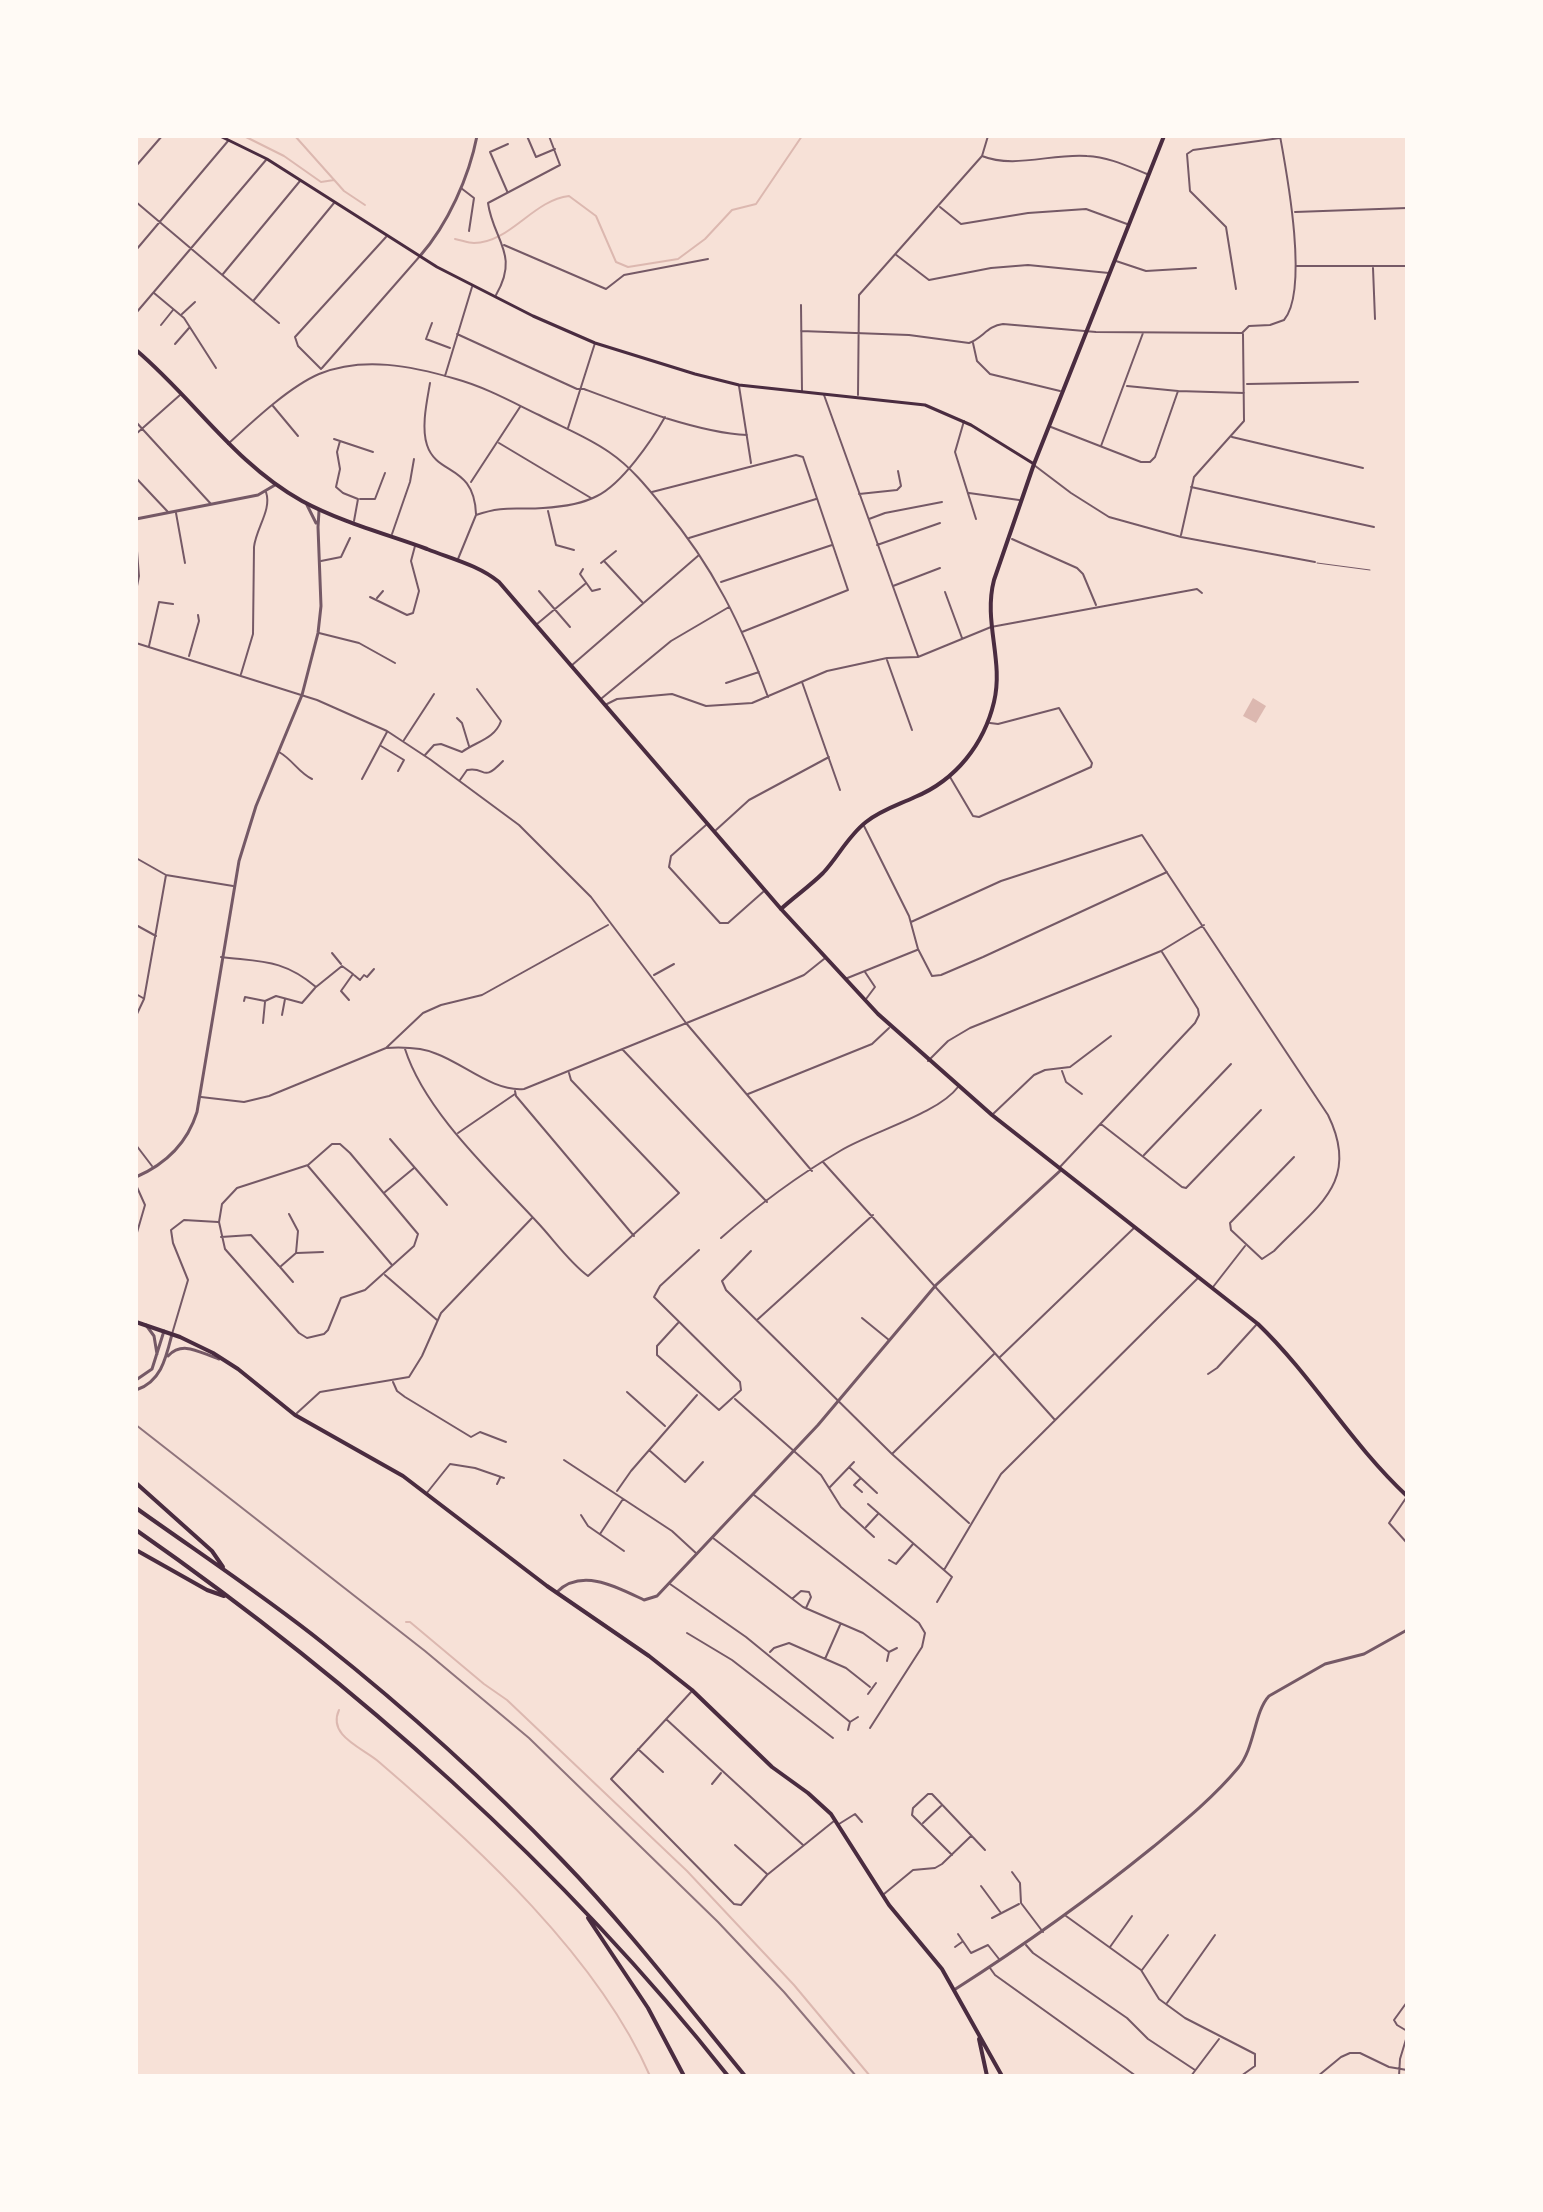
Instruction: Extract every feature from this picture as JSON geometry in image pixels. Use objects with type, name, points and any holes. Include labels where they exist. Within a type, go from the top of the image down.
[{"type":"main road","points":[[220,136],[267,159],[472,286],[595,343],[739,385],[925,405],[964,421],[1034,464]]},
{"type":"main road","points":[[781,909],[824,872],[863,824],[894,805],[933,789],[949,776],[973,750],[988,723],[997,680],[989,599],[1034,464],[1164,136]]},
{"type":"main road","points":[[136,350],[182,393],[227,445],[275,485],[320,509],[457,560],[499,582],[603,706],[844,980],[958,1087],[1258,1324],[1280,1346],[1364,1451],[1407,1496]]},
{"type":"main road","points":[[136,1322],[172,1334],[226,1361],[295,1415],[386,1465],[556,1593],[649,1656],[692,1690],[763,1759],[808,1793],[837,1822],[883,1895],[932,1956],[1002,2076]]},
{"type":"main road","points":[[136,1483],[212,1551],[224,1569]]},
{"type":"main road","points":[[136,1508],[322,1642],[395,1703],[520,1818],[610,1911],[745,2076]]},
{"type":"main road","points":[[136,1530],[337,1681],[413,1747],[626,1954],[728,2076]]},
{"type":"main road","points":[[136,1550],[207,1590],[230,1598]]},
{"type":"main road","points":[[584,1912],[648,2008],[684,2076]]},
{"type":"main road","points":[[979,2037],[987,2076]]},
{"type":"street","points":[[136,166],[162,136]]},
{"type":"street","points":[[227,445],[321,371],[420,256],[460,188],[474,153],[477,136]]},
{"type":"street","points":[[527,136],[536,157],[555,149]]},
{"type":"street","points":[[495,297],[504,279],[504,245],[488,203],[560,165],[549,136]]},
{"type":"street","points":[[858,398],[859,295],[982,156],[988,136]]},
{"type":"street","points":[[801,331],[858,332],[972,342],[988,328],[998,325],[1087,331],[1242,333],[1249,326],[1278,323],[1290,313],[1294,266],[1294,212],[1280,137],[1193,150],[1187,154],[1190,191],[1226,227],[1236,289]]},
{"type":"street","points":[[136,250],[229,140]]},
{"type":"street","points":[[507,191],[490,152],[508,144]]},
{"type":"street","points":[[982,156],[1008,162],[1088,156],[1111,159],[1148,174]]},
{"type":"street","points":[[136,313],[267,159]]},
{"type":"street","points":[[222,275],[300,181]]},
{"type":"street","points":[[460,188],[474,198],[469,231]]},
{"type":"street","points":[[136,202],[279,323]]},
{"type":"street","points":[[253,301],[335,202]]},
{"type":"street","points":[[938,205],[961,224],[1028,213],[1086,209],[1129,224]]},
{"type":"street","points":[[1294,212],[1407,208]]},
{"type":"street","points":[[321,371],[298,346],[295,337],[387,236]]},
{"type":"street","points":[[504,245],[606,289],[624,275],[708,259]]},
{"type":"street","points":[[895,254],[929,280],[991,268],[1028,265],[1110,273]]},
{"type":"street","points":[[1115,261],[1146,271],[1196,268]]},
{"type":"street","points":[[1294,266],[1407,266]]},
{"type":"street","points":[[1373,267],[1375,319]]},
{"type":"street","points":[[445,376],[472,286]]},
{"type":"street","points":[[153,293],[181,315],[216,368]]},
{"type":"street","points":[[181,315],[195,302]]},
{"type":"street","points":[[801,305],[802,392]]},
{"type":"street","points":[[161,325],[174,310]]},
{"type":"street","points":[[432,323],[426,339],[453,349]]},
{"type":"street","points":[[175,344],[190,327]]},
{"type":"street","points":[[1101,446],[1143,331]]},
{"type":"street","points":[[1181,537],[1194,477],[1244,421],[1242,333]]},
{"type":"street","points":[[457,334],[577,389],[665,417],[747,435]]},
{"type":"street","points":[[972,342],[977,361],[990,374],[1063,392]]},
{"type":"street","points":[[568,430],[595,343]]},
{"type":"street","points":[[321,371],[385,364],[445,376],[472,384],[601,446],[628,467],[701,554],[731,606],[768,697]]},
{"type":"street","points":[[1245,384],[1358,382]]},
{"type":"street","points":[[430,383],[426,410],[428,446],[437,459],[469,483],[476,515],[457,560]]},
{"type":"street","points":[[739,385],[752,465]]},
{"type":"street","points":[[1124,386],[1245,393]]},
{"type":"street","points":[[1049,426],[1141,462],[1150,462],[1155,457],[1178,391]]},
{"type":"street","points":[[136,434],[182,393]]},
{"type":"street","points":[[824,394],[918,657]]},
{"type":"street","points":[[273,406],[298,436]]},
{"type":"street","points":[[469,483],[499,443],[521,406]]},
{"type":"street","points":[[476,515],[500,507],[548,508],[592,498],[612,486],[665,417]]},
{"type":"street","points":[[964,421],[955,452],[976,519]]},
{"type":"street","points":[[136,422],[212,504]]},
{"type":"street","points":[[1230,436],[1363,468]]},
{"type":"street","points":[[334,439],[373,452]]},
{"type":"street","points":[[340,441],[337,452],[340,469],[336,487],[343,493],[358,499],[375,499],[385,473]]},
{"type":"street","points":[[499,443],[592,498]]},
{"type":"street","points":[[650,492],[752,465],[803,457],[848,590],[742,632]]},
{"type":"street","points":[[391,536],[410,482],[414,459]]},
{"type":"street","points":[[1034,464],[1109,517],[1181,537],[1315,562]]},
{"type":"street","points":[[858,494],[897,490],[901,486],[898,471]]},
{"type":"street","points":[[136,478],[169,513]]},
{"type":"street","points":[[136,519],[266,492],[275,485]]},
{"type":"street","points":[[1191,487],[1374,527]]},
{"type":"street","points":[[241,675],[253,634],[255,535],[269,504],[266,492]]},
{"type":"street","points":[[968,493],[1021,500]]},
{"type":"street","points":[[354,522],[358,499]]},
{"type":"street","points":[[689,538],[817,499]]},
{"type":"street","points":[[303,501],[311,510],[318,527]]},
{"type":"street","points":[[868,520],[885,513],[942,502]]},
{"type":"street","points":[[548,508],[556,545],[574,550]]},
{"type":"street","points":[[136,1177],[174,1153],[189,1133],[200,1097],[221,957],[246,833],[302,695],[318,633],[321,606],[320,509]]},
{"type":"street","points":[[175,511],[185,563]]},
{"type":"street","points":[[877,545],[940,523]]},
{"type":"street","points":[[320,561],[341,557],[350,538]]},
{"type":"street","points":[[1009,538],[1077,568],[1083,574],[1096,606]]},
{"type":"street","points":[[718,583],[833,544]]},
{"type":"street","points":[[370,597],[407,615],[413,613],[419,591],[411,561],[415,545]]},
{"type":"street","points":[[136,591],[137,551]]},
{"type":"street","points":[[616,551],[602,562],[644,604]]},
{"type":"street","points":[[570,667],[701,554]]},
{"type":"street","points":[[892,586],[940,568]]},
{"type":"street","points":[[583,569],[580,574],[585,584],[592,591],[600,589]]},
{"type":"street","points":[[535,625],[585,584]]},
{"type":"street","points":[[603,706],[617,699],[672,694],[706,706],[752,703],[827,671],[887,658],[918,657],[991,627],[1197,589],[1202,593]]},
{"type":"street","points":[[376,599],[383,591]]},
{"type":"street","points":[[539,591],[570,627]]},
{"type":"street","points":[[945,592],[962,639]]},
{"type":"street","points":[[149,647],[159,602],[173,604]]},
{"type":"street","points":[[599,700],[671,641],[731,606]]},
{"type":"street","points":[[188,658],[198,615]]},
{"type":"street","points":[[318,633],[359,643],[395,663]]},
{"type":"street","points":[[136,643],[302,695],[387,731],[425,755],[519,825],[591,897],[686,1023],[812,1171]]},
{"type":"street","points":[[887,658],[912,730]]},
{"type":"street","points":[[726,683],[759,672]]},
{"type":"street","points":[[802,682],[840,790]]},
{"type":"street","points":[[425,755],[434,745],[441,744],[462,752],[480,744],[499,727],[501,721],[477,689]]},
{"type":"street","points":[[404,741],[434,694]]},
{"type":"street","points":[[949,776],[973,816],[979,817],[1091,767],[1092,763],[1059,708],[998,724],[988,723]]},
{"type":"street","points":[[457,718],[468,736],[470,747]]},
{"type":"street","points":[[362,779],[387,731]]},
{"type":"street","points":[[380,746],[404,760],[398,771]]},
{"type":"street","points":[[278,752],[291,759],[299,773],[312,779]]},
{"type":"street","points":[[713,832],[749,800],[829,757]]},
{"type":"street","points":[[460,781],[467,770],[473,768],[485,774],[492,773],[503,761]]},
{"type":"street","points":[[863,824],[909,916],[918,949],[930,974],[935,976],[1168,872]]},
{"type":"street","points":[[707,825],[671,856],[669,867],[720,923],[728,923],[764,890]]},
{"type":"street","points":[[911,922],[1001,881],[1142,835],[1328,1115],[1340,1145],[1338,1177],[1332,1190],[1269,1257],[1259,1258],[1231,1230],[1230,1223],[1294,1157]]},
{"type":"street","points":[[136,858],[166,875],[234,886]]},
{"type":"street","points":[[136,1016],[144,999],[166,875]]},
{"type":"street","points":[[386,1048],[423,1013],[482,995],[609,924]]},
{"type":"street","points":[[136,925],[156,936]]},
{"type":"street","points":[[928,1061],[948,1041],[970,1028],[1161,951],[1204,925]]},
{"type":"street","points":[[844,980],[918,949]]},
{"type":"street","points":[[556,1593],[568,1583],[590,1581],[615,1586],[647,1600],[657,1596],[753,1495],[936,1285],[1060,1169],[1195,1023],[1198,1009],[1161,951]]},
{"type":"street","points":[[332,953],[342,966],[360,980],[374,969]]},
{"type":"street","points":[[221,957],[274,962],[303,976],[316,987]]},
{"type":"street","points":[[458,1133],[515,1091],[804,975],[824,958]]},
{"type":"street","points":[[653,976],[674,964]]},
{"type":"street","points":[[244,1001],[245,997],[265,1001],[276,996],[302,1003],[342,966]]},
{"type":"street","points":[[864,971],[875,987],[864,1000]]},
{"type":"street","points":[[349,1000],[341,991],[353,974]]},
{"type":"street","points":[[136,994],[144,999]]},
{"type":"street","points":[[282,1015],[285,997]]},
{"type":"street","points":[[263,1023],[265,1001]]},
{"type":"street","points":[[747,1095],[872,1044],[891,1027]]},
{"type":"street","points":[[992,1115],[1034,1075],[1045,1070],[1061,1070],[1077,1063],[1111,1036]]},
{"type":"street","points":[[1090,1041],[1095,1048]]},
{"type":"street","points":[[200,1097],[244,1102],[269,1096],[386,1048],[405,1047],[433,1052],[515,1091],[537,1123],[634,1236]]},
{"type":"street","points":[[405,1047],[422,1089],[532,1217],[588,1276],[679,1193],[571,1080],[568,1071]]},
{"type":"street","points":[[622,1049],[767,1202]]},
{"type":"street","points":[[1143,1156],[1231,1064]]},
{"type":"street","points":[[1061,1070],[1066,1082],[1082,1094]]},
{"type":"street","points":[[1076,1089],[1080,1085]]},
{"type":"street","points":[[721,1238],[823,1162],[856,1142],[946,1100],[958,1087]]},
{"type":"street","points":[[1100,1123],[1186,1188],[1261,1110]]},
{"type":"street","points":[[390,1139],[447,1205]]},
{"type":"street","points":[[332,1144],[340,1144],[418,1234],[414,1246],[365,1290],[341,1298],[324,1334],[307,1338],[299,1333],[225,1249],[219,1222],[222,1204],[237,1188],[308,1165],[332,1144]]},
{"type":"street","points":[[136,1145],[153,1168]]},
{"type":"street","points":[[823,1162],[1055,1420]]},
{"type":"street","points":[[308,1165],[393,1265]]},
{"type":"street","points":[[385,1193],[415,1167]]},
{"type":"street","points":[[136,1185],[145,1205],[136,1236]]},
{"type":"street","points":[[289,1214],[298,1231],[296,1253]]},
{"type":"street","points":[[756,1321],[873,1215]]},
{"type":"street","points":[[136,1220],[143,1217]]},
{"type":"street","points":[[295,1415],[320,1392],[409,1377],[422,1356],[437,1320],[532,1217]]},
{"type":"street","points":[[136,1390],[157,1377],[188,1280],[171,1230],[184,1220],[219,1222]]},
{"type":"street","points":[[1000,1358],[1135,1227]]},
{"type":"street","points":[[221,1237],[251,1235],[293,1282]]},
{"type":"street","points":[[1213,1287],[1246,1245]]},
{"type":"street","points":[[678,1323],[657,1346],[656,1352],[716,1410],[722,1409],[741,1390],[740,1382],[656,1301],[655,1294],[660,1286],[699,1250]]},
{"type":"street","points":[[751,1251],[722,1281],[726,1290],[892,1454],[970,1524]]},
{"type":"street","points":[[280,1267],[296,1253],[323,1252]]},
{"type":"street","points":[[384,1274],[437,1320]]},
{"type":"street","points":[[944,1570],[1001,1474],[1199,1277]]},
{"type":"street","points":[[862,1318],[889,1340]]},
{"type":"street","points":[[1208,1374],[1258,1324]]},
{"type":"street","points":[[146,1325],[154,1336],[157,1354]]},
{"type":"street","points":[[136,1380],[152,1369],[164,1331]]},
{"type":"street","points":[[165,1359],[180,1347],[226,1361]]},
{"type":"street","points":[[892,1454],[995,1354]]},
{"type":"street","points":[[392,1381],[397,1391],[405,1397],[471,1437],[480,1432],[506,1442]]},
{"type":"street","points":[[627,1392],[667,1428]]},
{"type":"street","points":[[617,1492],[698,1394]]},
{"type":"street","points":[[734,1398],[821,1475],[841,1507],[874,1537]]},
{"type":"street","points":[[649,1450],[685,1482],[703,1462]]},
{"type":"street","points":[[564,1460],[617,1492],[672,1531],[697,1554]]},
{"type":"street","points":[[830,1487],[854,1462]]},
{"type":"street","points":[[426,1494],[450,1464],[502,1477],[497,1484]]},
{"type":"street","points":[[849,1467],[877,1493]]},
{"type":"street","points":[[861,1478],[854,1485],[862,1492]]},
{"type":"street","points":[[753,1495],[919,1623],[925,1633],[922,1647],[870,1728]]},
{"type":"street","points":[[1407,1496],[1389,1523],[1407,1543]]},
{"type":"street","points":[[600,1535],[624,1498]]},
{"type":"street","points":[[868,1504],[952,1577],[937,1602]]},
{"type":"street","points":[[865,1528],[879,1513]]},
{"type":"street","points":[[581,1515],[588,1526],[624,1551]]},
{"type":"street","points":[[712,1537],[792,1599],[863,1633],[889,1652]]},
{"type":"street","points":[[889,1560],[896,1564],[914,1543]]},
{"type":"street","points":[[669,1584],[768,1654],[850,1722]]},
{"type":"street","points":[[792,1599],[801,1591],[809,1592],[811,1597],[806,1608]]},
{"type":"street","points":[[825,1659],[840,1623]]},
{"type":"street","points":[[954,1990],[1066,1916],[1193,1814],[1239,1767],[1251,1744],[1263,1703],[1269,1696],[1325,1664],[1364,1654],[1407,1630]]},
{"type":"street","points":[[687,1633],[732,1660],[833,1738]]},
{"type":"street","points":[[768,1654],[774,1648],[789,1643],[846,1668],[870,1687]]},
{"type":"street","points":[[889,1652],[897,1648]]},
{"type":"street","points":[[887,1661],[889,1652]]},
{"type":"street","points":[[868,1694],[870,1687],[876,1683]]},
{"type":"street","points":[[692,1690],[611,1779],[737,1905],[741,1905],[767,1875],[803,1845],[837,1822],[855,1814],[862,1822]]},
{"type":"street","points":[[848,1730],[850,1722],[858,1717]]},
{"type":"street","points":[[665,1719],[803,1845]]},
{"type":"street","points":[[638,1749],[663,1772]]},
{"type":"street","points":[[712,1784],[722,1772]]},
{"type":"street","points":[[952,1855],[912,1815],[913,1808],[930,1793],[985,1850]]},
{"type":"street","points":[[922,1824],[942,1805]]},
{"type":"street","points":[[883,1895],[913,1870],[935,1868],[971,1836]]},
{"type":"street","points":[[735,1845],[767,1875]]},
{"type":"street","points":[[1012,1872],[1020,1883],[1021,1903],[1043,1932]]},
{"type":"street","points":[[981,1886],[1001,1913]]},
{"type":"street","points":[[992,1918],[1021,1903]]},
{"type":"street","points":[[1066,1916],[1141,1970],[1159,1999],[1220,2038],[1255,2054],[1255,2066],[1241,2076]]},
{"type":"street","points":[[1109,1948],[1132,1916]]},
{"type":"street","points":[[958,1934],[971,1953],[988,1945],[1000,1960]]},
{"type":"street","points":[[1141,1970],[1168,1935]]},
{"type":"street","points":[[1166,2004],[1215,1935]]},
{"type":"street","points":[[955,1947],[963,1941]]},
{"type":"street","points":[[1025,1944],[1033,1953],[1127,2018],[1148,2039],[1195,2070]]},
{"type":"street","points":[[989,1967],[995,1975],[1136,2076]]},
{"type":"street","points":[[1407,2002],[1394,2020],[1407,2031]]},
{"type":"street","points":[[1399,2076],[1407,2036]]},
{"type":"street","points":[[1191,2076],[1220,2038]]},
{"type":"street","points":[[1318,2076],[1350,2053],[1360,2053],[1389,2067],[1407,2070]]},
{"type":"lane","points":[[1315,562],[1370,570]]},
{"type":"shaded area","points":[[1253,698],[1266,706],[1256,723],[1243,716]]},
{"type":"waterway","points":[[244,136],[284,156],[321,182],[334,180]]},
{"type":"waterway","points":[[295,136],[344,191],[365,205]]},
{"type":"waterway","points":[[455,239],[472,243],[487,241],[544,205],[569,196],[596,216],[616,262],[628,267],[678,259],[705,239],[732,210],[756,204],[802,136]]},
{"type":"waterway","points":[[406,1622],[410,1622],[507,1700],[687,1871],[794,1985],[870,2076]]},
{"type":"waterway","points":[[339,1710],[337,1719],[342,1734],[379,1762],[455,1830],[532,1906],[567,1947],[600,1989],[650,2076]]},
{"type":"railway","points":[[136,1425],[425,1651],[529,1738],[718,1922],[784,1992],[856,2076]]}]
